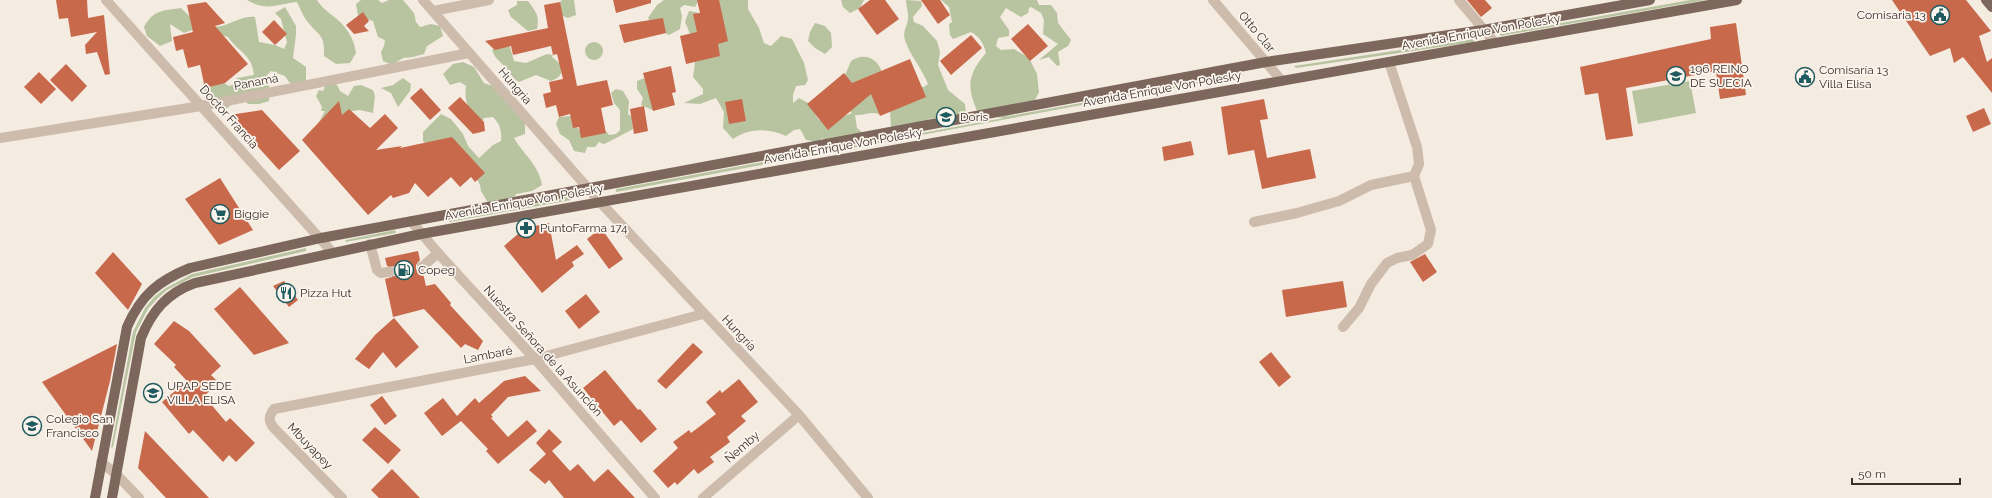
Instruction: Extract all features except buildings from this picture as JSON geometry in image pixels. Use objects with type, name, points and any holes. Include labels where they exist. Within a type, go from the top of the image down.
[{"type":"main road","name":"Avenida Enrique Von Polesky","points":[[95,498],[127,328],[139,304],[152,289],[176,274],[190,268],[321,238],[1266,62],[1483,30],[1650,0]]},
{"type":"main road","name":"Avenida Enrique Von Polesky","points":[[112,498],[141,338],[149,320],[159,306],[182,287],[195,282],[421,234],[1737,0]]},
{"type":"main road","points":[[1986,0],[1992,7]]},
{"type":"street","name":"Doctor Francia","points":[[106,0],[332,252]]},
{"type":"street","name":"Hungria","points":[[423,0],[588,188]]},
{"type":"street","points":[[433,10],[489,0]]},
{"type":"street","name":"Otto Clar","points":[[1213,0],[1282,81]]},
{"type":"street","points":[[1459,0],[1495,43]]},
{"type":"street","name":"Panamá","points":[[0,138],[201,106],[469,53]]},
{"type":"street","points":[[1343,327],[1359,308],[1371,284],[1387,263],[1397,258],[1412,254],[1428,244],[1431,230],[1414,176],[1419,164],[1417,147],[1406,106],[1389,62]]},
{"type":"street","points":[[1254,222],[1297,213],[1339,201],[1371,185],[1414,176]]},
{"type":"street","name":"Hungría","points":[[588,188],[799,415],[868,498]]},
{"type":"street","name":"Nuestra Señora de la Asunción","points":[[411,221],[438,253],[535,359],[655,498]]},
{"type":"street","points":[[370,244],[377,270],[381,273],[388,272]]},
{"type":"street","points":[[422,267],[438,253]]},
{"type":"street","name":"Lambaré","points":[[274,409],[535,359],[704,314]]},
{"type":"street","name":"Mbuyapey","points":[[274,409],[269,416],[269,422],[342,498]]},
{"type":"street","name":"Ñemby","points":[[703,498],[799,415]]},
{"type":"street","points":[[101,462],[116,474],[139,498]]},
{"type":"green space","points":[[247,0],[317,0],[322,7],[345,27],[351,37],[356,53],[350,63],[336,64],[324,56],[322,39],[306,19],[297,2],[272,6],[261,6]]},
{"type":"green space","points":[[361,0],[378,0],[382,3],[389,0],[403,0],[414,13],[416,22],[420,27],[431,24],[440,26],[443,36],[427,46],[424,54],[403,58],[392,65],[383,61],[381,52],[385,40],[378,37],[373,21],[358,16],[356,4]]},
{"type":"green space","points":[[562,0],[574,0],[576,15],[568,18],[560,15],[560,2]]},
{"type":"green space","points":[[664,0],[699,0],[695,7],[684,5],[680,8],[682,16],[680,29],[669,35],[654,27],[648,18],[657,5]]},
{"type":"green space","points":[[716,0],[748,0],[748,9],[759,28],[764,43],[771,46],[781,36],[792,39],[804,63],[808,80],[805,85],[796,86],[793,95],[793,103],[799,98],[808,103],[819,120],[842,117],[852,113],[843,106],[843,80],[851,61],[858,58],[867,57],[878,64],[883,76],[879,114],[873,113],[855,115],[857,128],[863,133],[840,148],[1004,118],[979,115],[972,98],[970,83],[979,61],[986,53],[979,38],[971,32],[953,39],[950,35],[949,24],[952,22],[949,7],[941,0],[1037,0],[1039,5],[1051,5],[1057,13],[1058,23],[1071,40],[1068,46],[1058,52],[1060,65],[1057,66],[1049,57],[1039,60],[1058,44],[1043,34],[1044,20],[1041,13],[1031,7],[1029,8],[1028,13],[1021,17],[1006,8],[1000,17],[1009,30],[1009,36],[998,38],[996,46],[1001,50],[1014,49],[1029,58],[1037,74],[1039,92],[1030,110],[1004,117],[1243,75],[616,192],[616,189],[834,149],[822,138],[819,142],[806,140],[800,129],[794,130],[786,136],[779,133],[759,130],[752,131],[739,135],[733,139],[723,128],[724,112],[716,98],[700,104],[684,103],[703,94],[703,89],[693,77],[695,55],[691,37],[685,22],[689,11],[700,13]]},
{"type":"green space","points":[[841,0],[864,0],[860,8],[850,13],[843,7]]},
{"type":"green space","points":[[906,0],[921,1],[922,6],[913,17],[914,22],[923,26],[937,41],[940,52],[938,65],[948,90],[965,104],[966,114],[929,119],[926,123],[891,128],[890,108],[920,86],[924,87],[928,84],[904,37],[908,21]]},
{"type":"green space","points":[[1690,0],[1706,0],[1500,36],[1500,34]]},
{"type":"green space","points":[[517,1],[528,1],[531,5],[538,17],[537,29],[528,31],[511,17],[508,10],[517,5]]},
{"type":"green space","points":[[285,7],[296,26],[293,58],[306,67],[306,80],[298,86],[289,82],[285,76],[271,71],[267,75],[270,91],[269,101],[259,104],[248,104],[239,94],[235,102],[226,109],[212,106],[210,100],[205,94],[203,83],[207,80],[222,82],[229,86],[235,84],[237,78],[254,75],[253,68],[248,58],[228,37],[221,35],[203,49],[192,30],[184,33],[170,24],[172,41],[160,46],[147,36],[144,27],[155,14],[181,8],[190,17],[213,27],[225,25],[244,18],[255,17],[259,42],[275,45],[284,49],[287,42],[281,19],[275,13]]},
{"type":"green space","points":[[815,23],[825,26],[831,33],[832,47],[825,54],[815,48],[808,41],[810,32]]},
{"type":"green space","points":[[1473,39],[1474,42],[1296,68],[1294,66]]},
{"type":"green space","points":[[590,42],[598,42],[603,47],[601,58],[598,60],[590,60],[585,55],[585,47]]},
{"type":"green space","points":[[503,43],[510,47],[514,61],[526,63],[547,54],[553,55],[552,57],[563,66],[561,74],[551,81],[536,75],[519,82],[493,53],[492,50],[496,46]]},
{"type":"green space","points":[[463,62],[474,67],[484,83],[495,87],[525,118],[525,134],[514,138],[538,171],[542,185],[532,191],[516,194],[515,196],[490,206],[481,191],[475,175],[435,154],[423,141],[423,132],[441,114],[451,119],[463,134],[468,146],[479,158],[493,145],[501,141],[500,128],[493,117],[484,118],[481,122],[470,110],[466,102],[466,86],[460,82],[450,85],[443,74],[453,64]]},
{"type":"green space","points":[[403,78],[411,84],[410,91],[398,107],[391,93],[381,88],[393,85]]},
{"type":"green space","points":[[645,78],[655,111],[641,105],[643,98],[637,89],[637,81]]},
{"type":"green space","points":[[1690,81],[1696,113],[1638,124],[1632,91]]},
{"type":"green space","points":[[336,83],[340,91],[348,96],[354,86],[361,85],[373,90],[375,96],[373,113],[360,110],[352,111],[346,119],[318,124],[325,111],[321,111],[322,107],[316,96],[319,90],[323,91],[326,84]]},
{"type":"green space","points":[[616,89],[623,91],[629,101],[628,114],[632,117],[633,129],[603,144],[599,142],[595,147],[587,147],[585,153],[574,151],[569,140],[560,134],[556,124],[559,117],[571,116],[573,126],[578,128],[581,133],[607,132],[609,135],[616,134],[620,130],[620,110],[614,103],[611,93]]},
{"type":"green space","points":[[571,197],[571,200],[449,221]]},
{"type":"green space","points":[[395,230],[396,233],[345,242],[346,240]]},
{"type":"green space","points":[[306,248],[306,251],[193,277],[167,290],[157,299],[148,309],[136,332],[113,447],[111,448],[133,332],[145,308],[155,296],[166,288],[192,274]]},
{"type":"tunnel","points":[[388,272],[422,267]]},
{"type":"place","name":"Comisaria 13","points":[[1940,15]]},
{"type":"place","name":"196 REINO DE SUECIA","points":[[1676,76]]},
{"type":"place","name":"Comisaría 13 Villa Elisa","points":[[1805,77]]},
{"type":"place","name":"Doris","points":[[946,117]]},
{"type":"place","name":"Biggie","points":[[220,214]]},
{"type":"place","name":"PuntoFarma 174","points":[[526,228]]},
{"type":"place","name":"Copeg","points":[[404,270]]},
{"type":"place","name":"Pizza Hut","points":[[286,293]]},
{"type":"place","name":"UPAP SEDE VILLA ELISA","points":[[153,393]]},
{"type":"place","name":"Colegio San Francisco","points":[[32,426]]}]
